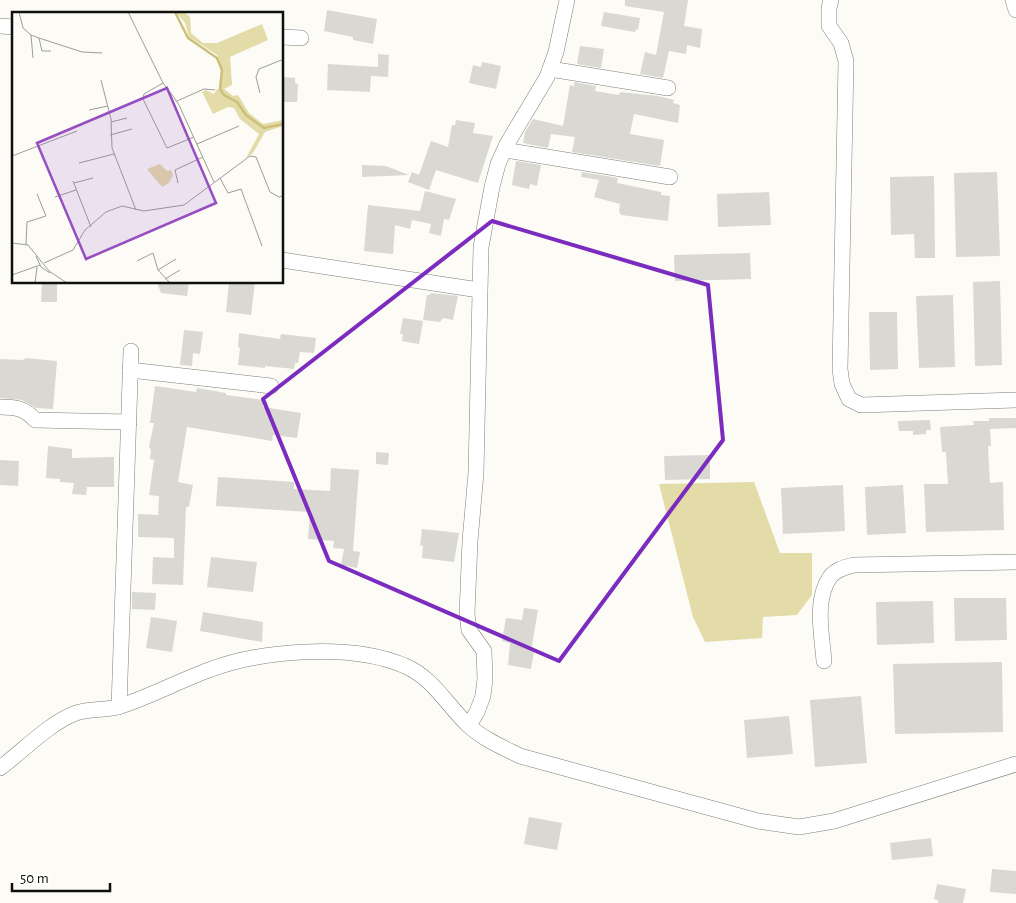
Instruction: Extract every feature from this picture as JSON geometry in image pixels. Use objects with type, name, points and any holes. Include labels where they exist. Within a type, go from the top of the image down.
[{"type":"street","points":[[469,725],[478,712],[483,696],[484,679],[484,651],[469,630],[467,614],[470,541],[476,473],[481,247],[488,204],[504,150],[547,77],[556,52],[567,0]]},
{"type":"street","points":[[831,0],[828,8],[829,26],[841,43],[846,61],[840,368],[842,384],[849,399],[861,404],[1016,400]]},
{"type":"street","points":[[1013,0],[1016,10]]},
{"type":"street","points":[[284,37],[301,38]]},
{"type":"street","points":[[550,69],[668,88]]},
{"type":"street","points":[[504,150],[670,177]]},
{"type":"street","points":[[284,260],[479,290]]},
{"type":"street","points":[[120,707],[131,351]]},
{"type":"street","points":[[130,370],[272,386]]},
{"type":"street","points":[[0,407],[16,407],[28,412],[36,420],[129,422]]},
{"type":"street","points":[[824,661],[821,604],[824,589],[831,576],[841,568],[854,565],[1016,562]]},
{"type":"street","points":[[0,768],[56,724],[77,713],[120,707],[211,669],[265,656],[320,652],[356,654],[407,666],[428,681],[469,725],[496,744],[520,756],[758,821],[799,827],[834,821],[1016,764]]},
{"type":"highlighted area","points":[[492,221],[708,285],[723,440],[559,661],[329,561],[263,399]]},
{"type":"shaded area","points":[[754,482],[780,553],[812,553],[812,595],[797,615],[763,617],[762,638],[705,642],[693,617],[659,484]]},
{"type":"building","points":[[625,0],[688,0],[684,26],[702,29],[700,48],[687,45],[686,54],[669,51],[663,78],[640,74],[645,52],[656,55],[664,12],[625,6]]},
{"type":"building","points":[[327,10],[377,19],[373,44],[353,40],[353,37],[324,31]]},
{"type":"building","points":[[604,12],[640,18],[638,30],[636,29],[635,32],[601,26]]},
{"type":"building","points":[[580,46],[604,49],[601,68],[577,64]]},
{"type":"building","points":[[378,54],[389,55],[388,77],[371,76],[370,92],[327,90],[328,64],[378,67]]},
{"type":"building","points":[[482,62],[501,66],[496,89],[469,83],[473,65],[481,67]]},
{"type":"building","points":[[284,77],[295,78],[295,83],[298,84],[297,102],[284,102]]},
{"type":"building","points":[[574,82],[596,86],[595,91],[619,95],[620,92],[658,96],[674,100],[673,103],[680,105],[678,123],[634,114],[630,134],[664,140],[660,166],[572,152],[575,137],[551,134],[548,148],[523,143],[525,132],[533,119],[563,126],[570,85],[574,86]]},
{"type":"building","points":[[456,120],[475,123],[473,133],[493,136],[478,183],[436,170],[429,190],[408,182],[412,172],[419,175],[431,141],[448,147],[452,125],[455,125]]},
{"type":"building","points":[[516,161],[541,165],[537,186],[530,184],[529,189],[512,185]]},
{"type":"building","points":[[362,165],[386,166],[409,175],[362,177]]},
{"type":"building","points":[[582,172],[618,178],[617,183],[661,192],[661,195],[670,196],[668,221],[621,215],[619,211],[620,204],[594,197],[599,180],[581,177]]},
{"type":"building","points":[[997,172],[1000,256],[956,257],[954,173]]},
{"type":"building","points":[[934,176],[935,258],[915,258],[914,234],[891,235],[890,177]]},
{"type":"building","points":[[425,191],[456,199],[449,220],[444,219],[441,236],[429,233],[431,224],[412,220],[410,229],[395,225],[393,254],[364,251],[368,205],[420,211]]},
{"type":"building","points":[[769,192],[771,225],[718,227],[717,194]]},
{"type":"building","points":[[750,253],[751,279],[675,281],[674,255]]},
{"type":"building","points":[[1000,281],[1002,365],[975,366],[973,282]]},
{"type":"building","points":[[42,284],[57,284],[57,302],[41,302]]},
{"type":"building","points":[[158,284],[189,284],[187,296],[161,293]]},
{"type":"building","points":[[229,284],[255,284],[251,315],[226,312]]},
{"type":"building","points":[[431,293],[458,296],[453,320],[443,318],[440,322],[423,320],[427,295]]},
{"type":"building","points":[[953,295],[955,367],[919,368],[916,296]]},
{"type":"building","points":[[869,312],[897,312],[898,369],[870,370]]},
{"type":"building","points":[[403,318],[423,321],[419,344],[402,341],[403,334],[400,334]]},
{"type":"building","points":[[184,330],[203,332],[200,354],[193,353],[192,366],[180,365]]},
{"type":"building","points":[[239,333],[280,339],[281,334],[316,338],[314,353],[300,352],[298,363],[295,363],[294,369],[238,365]]},
{"type":"building","points":[[25,358],[57,361],[53,409],[36,408],[22,400],[0,398],[0,359],[24,360]]},
{"type":"building","points":[[155,386],[196,392],[197,388],[226,393],[226,395],[264,400],[263,407],[301,413],[297,438],[273,435],[272,441],[187,427],[178,482],[193,485],[189,507],[186,507],[183,585],[152,584],[153,557],[174,558],[174,538],[138,537],[138,514],[158,515],[159,496],[149,495],[154,460],[150,459],[151,450],[149,447],[154,423],[150,423]]},
{"type":"building","points":[[989,418],[1016,418],[1016,428],[990,429],[991,446],[988,446],[990,483],[1003,482],[1004,530],[926,532],[924,484],[948,484],[946,452],[942,452],[940,427],[974,425],[973,421],[989,421]]},
{"type":"building","points":[[930,420],[931,430],[926,430],[926,434],[913,435],[913,431],[899,431],[898,421]]},
{"type":"building","points":[[48,446],[72,449],[72,458],[114,457],[114,487],[87,487],[86,495],[72,494],[74,483],[46,478]]},
{"type":"building","points":[[376,452],[389,453],[388,465],[376,464]]},
{"type":"building","points":[[710,455],[710,479],[665,480],[664,456]]},
{"type":"building","points":[[0,460],[19,461],[18,486],[0,485]]},
{"type":"building","points":[[331,468],[359,470],[353,551],[360,552],[357,568],[341,565],[344,549],[333,548],[334,541],[308,539],[310,512],[216,506],[218,477],[294,482],[294,489],[330,491]]},
{"type":"building","points":[[843,485],[845,531],[783,534],[781,488]]},
{"type":"building","points":[[903,485],[906,533],[867,535],[865,487]]},
{"type":"building","points":[[422,529],[459,533],[454,562],[422,558],[423,546],[420,545]]},
{"type":"building","points":[[211,557],[257,562],[253,592],[207,587]]},
{"type":"building","points":[[132,592],[156,593],[155,610],[132,609]]},
{"type":"building","points":[[954,598],[1006,598],[1007,640],[955,641]]},
{"type":"building","points":[[933,601],[934,643],[877,645],[876,602]]},
{"type":"building","points":[[524,608],[538,610],[531,651],[534,652],[531,669],[508,665],[510,643],[502,641],[506,618],[522,620]]},
{"type":"building","points":[[203,612],[263,622],[262,642],[200,631]]},
{"type":"building","points":[[151,617],[177,621],[172,652],[146,648]]},
{"type":"building","points":[[1002,662],[1003,732],[895,734],[893,664]]},
{"type":"building","points":[[861,696],[867,763],[815,767],[810,700]]},
{"type":"building","points":[[789,716],[793,754],[747,758],[744,720]]},
{"type":"building","points":[[529,817],[562,823],[557,850],[524,844]]},
{"type":"building","points":[[931,838],[933,856],[892,860],[890,843]]},
{"type":"building","points":[[992,869],[1016,871],[1016,894],[990,892]]},
{"type":"building","points":[[937,884],[966,889],[963,903],[938,903],[938,900],[934,899]]}]
